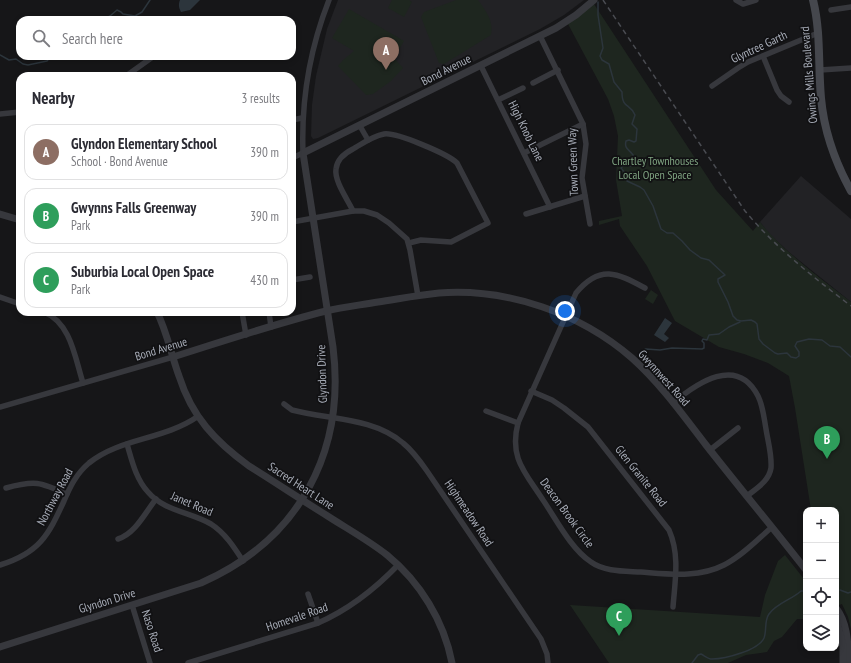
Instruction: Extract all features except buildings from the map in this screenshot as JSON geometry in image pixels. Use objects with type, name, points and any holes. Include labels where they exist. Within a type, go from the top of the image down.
[{"type":"main road","name":"Owings Mills Boulevard","points":[[813,0],[818,33],[821,98],[826,128],[834,156],[851,191]]},
{"type":"street","name":"Glyndon Drive","points":[[0,647],[201,583],[216,576],[243,561],[268,540],[301,500],[312,482],[322,461],[329,439],[333,418],[336,365],[304,153],[302,118],[307,76],[314,45],[329,0]]},
{"type":"street","name":"Bond Avenue","points":[[304,153],[540,36],[568,21],[594,0]]},
{"type":"street","points":[[736,0],[743,4],[756,0]]},
{"type":"street","points":[[831,10],[851,7]]},
{"type":"street","name":"Glyntree Garth","points":[[712,86],[738,68],[818,33]]},
{"type":"street","name":"Town Green Way","points":[[540,36],[558,70],[583,124],[586,144],[582,171],[590,224]]},
{"type":"street","points":[[763,56],[778,90],[784,100],[789,102]]},
{"type":"street","points":[[132,72],[148,60]]},
{"type":"street","name":"High Knob Lane","points":[[481,66],[550,207]]},
{"type":"street","points":[[820,70],[851,68]]},
{"type":"street","points":[[533,83],[558,70]]},
{"type":"street","points":[[498,100],[523,88]]},
{"type":"street","points":[[0,114],[16,112]]},
{"type":"street","points":[[296,119],[302,118]]},
{"type":"street","points":[[524,153],[583,124]]},
{"type":"street","points":[[360,126],[368,140]]},
{"type":"street","points":[[353,211],[339,183],[336,170],[337,165],[342,157],[368,140],[382,134],[394,134],[449,157],[457,163],[488,223],[451,242],[421,240],[409,243]]},
{"type":"street","points":[[296,156],[304,153]]},
{"type":"street","points":[[526,214],[585,196]]},
{"type":"street","points":[[296,221],[353,211],[364,211],[377,215],[404,235],[409,243],[418,296]]},
{"type":"street","points":[[0,214],[16,219]]},
{"type":"street","name":"Deacon Brook Circle","points":[[644,288],[618,275],[606,274],[600,275],[587,282],[572,300],[518,423],[514,443],[519,462],[575,547],[592,562],[610,570],[676,574],[704,572],[725,564],[772,527]]},
{"type":"street","points":[[296,279],[310,277]]},
{"type":"street","name":"Gwynnwest Road","points":[[328,311],[418,296],[457,292],[490,295],[534,304],[566,315],[619,348],[648,374],[673,403],[803,566]]},
{"type":"street","points":[[0,297],[16,303]]},
{"type":"street","name":"Bond Avenue","points":[[0,407],[328,311]]},
{"type":"street","points":[[51,316],[65,329],[83,383]]},
{"type":"street","name":"Sacred Heart Lane","points":[[159,316],[183,388],[197,417],[218,441],[232,453],[301,500],[373,545],[398,565],[420,590],[432,608],[446,640],[452,663]]},
{"type":"street","points":[[243,316],[246,335]]},
{"type":"street","points":[[270,316],[271,327]]},
{"type":"street","points":[[673,403],[697,385],[712,378],[723,376],[735,376],[741,379],[756,393],[764,417],[772,468],[767,478],[747,496]]},
{"type":"street","name":"Glen Granite Road","points":[[532,391],[552,400],[588,427],[665,524],[673,538],[676,556],[674,607]]},
{"type":"street","name":"Highmeadow Road","points":[[284,404],[292,410],[356,422],[377,428],[396,438],[412,452],[427,471],[541,639],[545,646],[548,663]]},
{"type":"street","points":[[486,411],[518,423]]},
{"type":"street","name":"Northway Road","points":[[0,565],[27,554],[42,540],[54,523],[66,494],[76,476],[88,464],[107,452],[178,428],[197,417]]},
{"type":"street","points":[[710,450],[738,428]]},
{"type":"street","name":"Janet Road","points":[[127,444],[139,479],[149,494],[156,500],[169,507],[201,519],[215,527],[231,542],[243,561]]},
{"type":"street","points":[[6,488],[23,483],[35,482],[48,485],[66,494]]},
{"type":"street","points":[[118,539],[125,537],[131,532],[156,500]]},
{"type":"street","name":"Homevale Road","points":[[188,663],[318,623],[344,610],[367,595],[398,565]]},
{"type":"street","points":[[308,594],[318,623]]},
{"type":"street","name":"Naso Road","points":[[132,605],[150,663]]},
{"type":"street","points":[[839,612],[844,626],[849,663]]},
{"type":"street","points":[[839,630],[848,653]]},
{"type":"street","points":[[843,663],[848,653]]},
{"type":"shaded area","points":[[180,0],[200,0],[190,10],[181,12],[179,6]]},
{"type":"shaded area","points":[[338,0],[584,0],[564,15],[540,29],[318,138],[313,139],[311,136],[312,105],[316,76],[327,29]]},
{"type":"shaded area","points":[[801,176],[851,219],[851,302],[790,253],[769,234],[760,222]]},
{"type":"shaded area","points":[[665,318],[672,323],[664,334],[669,338],[665,342],[654,335]]},
{"type":"green space","points":[[392,0],[409,0],[412,2],[404,17],[388,8]]},
{"type":"green space","points":[[456,0],[478,0],[490,21],[492,30],[491,35],[444,64],[439,63],[421,17],[424,12]]},
{"type":"green space","name":"Chartley Townhouses Local Open Space","points":[[594,4],[716,190],[753,231],[760,222],[792,255],[851,302],[851,629],[848,617],[842,604],[839,605],[839,507],[811,507],[789,376],[768,363],[719,347],[675,321],[647,266],[620,226],[619,219],[599,225],[599,221],[622,216],[616,180],[618,136],[614,116],[608,99],[568,24]]},
{"type":"green space","points":[[349,9],[404,41],[394,58],[403,68],[391,81],[373,94],[366,95],[338,66],[354,51],[332,38]]},
{"type":"green space","points":[[651,290],[658,295],[653,304],[645,299]]},
{"type":"green space","points":[[785,555],[803,578],[803,619],[797,619],[782,637],[774,641],[767,652],[746,655],[728,663],[609,663],[570,605],[760,617],[765,595],[778,561]]},
{"type":"waterway","points":[[135,16],[142,12],[150,0]]},
{"type":"waterway","points":[[598,2],[598,15],[603,48],[600,56],[602,60],[609,64],[614,82],[622,92],[623,101],[633,111],[635,115],[632,124],[637,129],[636,141],[626,141],[626,147],[633,155],[634,163],[631,166],[623,166],[621,168],[625,173],[627,181],[644,190],[653,206],[661,229],[667,233],[673,233],[690,250],[701,258],[709,260],[725,275],[718,279],[718,282],[733,316],[737,320],[751,320],[755,322],[757,324],[759,339],[775,353],[787,353],[791,357],[796,358],[799,356],[799,352],[795,346],[797,342],[809,339],[822,340],[830,346],[840,347],[851,357]]},
{"type":"waterway","points":[[110,16],[117,10],[123,14],[135,16]]},
{"type":"waterway","points":[[0,55],[9,60],[16,59]]},
{"type":"waterway","points":[[17,60],[23,64],[28,65],[48,60]]},
{"type":"waterway","points":[[641,351],[646,349],[660,350],[672,348],[702,349],[704,348],[704,343],[702,341],[703,339],[707,340],[709,335],[719,334],[740,322]]},
{"type":"waterway","points":[[840,590],[848,593],[851,592]]},
{"type":"waterway","points":[[692,663],[698,655],[701,654],[712,659],[718,659],[733,656],[756,646],[764,638],[767,620],[772,610],[803,591]]},
{"type":"railway","points":[[603,0],[745,211],[782,250],[851,306]]},
{"type":"place","name":"Glyndon Elementary School","points":[[386,70]]},
{"type":"place","name":"Gwynns Falls Greenway","points":[[827,459]]},
{"type":"place","name":"Suburbia Local Open Space","points":[[619,636]]}]
